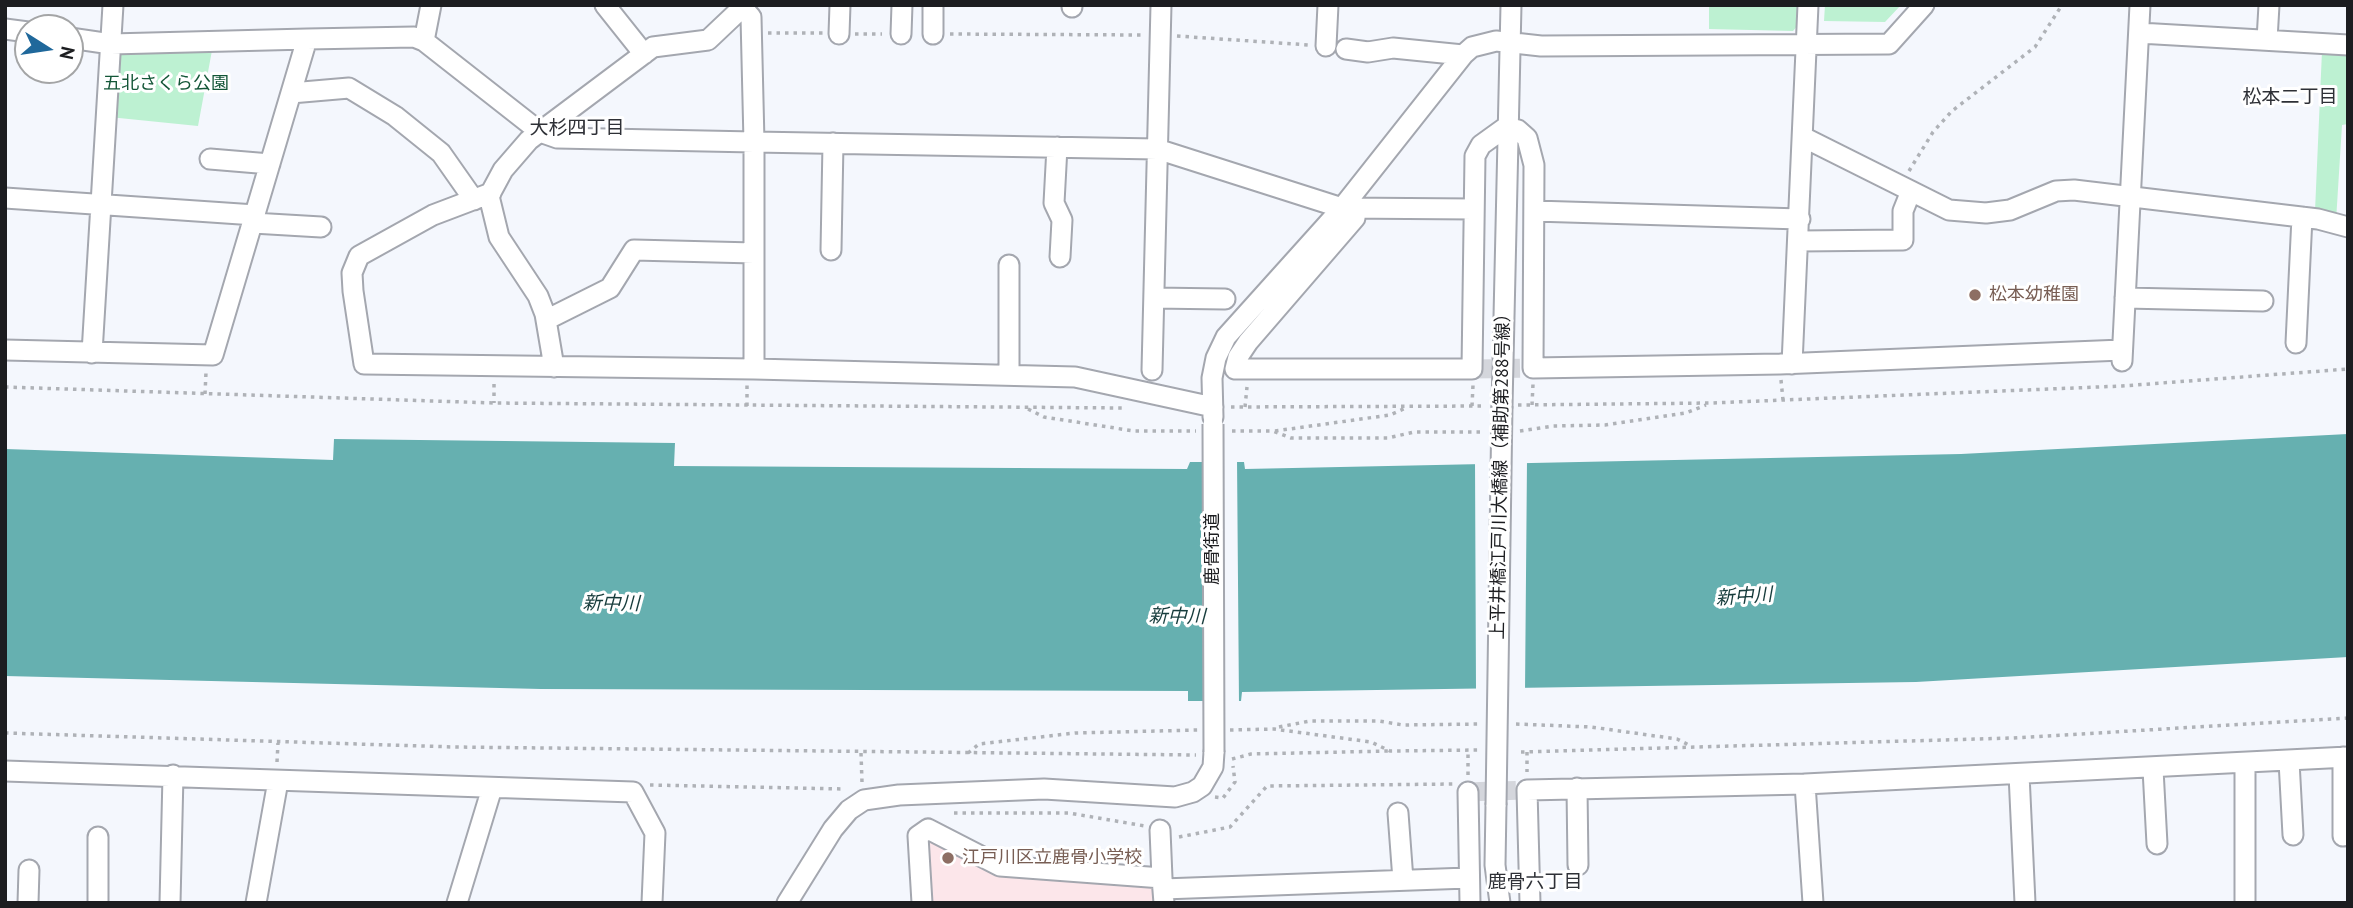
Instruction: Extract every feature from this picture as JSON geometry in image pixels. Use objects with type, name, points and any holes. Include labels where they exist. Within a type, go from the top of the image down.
[{"type":"street","points":[[92,353],[113,5]]},
{"type":"street","points":[[424,41],[431,5]]},
{"type":"street","points":[[605,5],[644,54]]},
{"type":"street","points":[[839,33],[840,5]]},
{"type":"street","points":[[901,34],[902,5]]},
{"type":"street","points":[[933,5],[933,34]]},
{"type":"street","points":[[1152,370],[1161,5]]},
{"type":"street","points":[[1328,5],[1336,48],[1368,52],[1393,48],[1463,54],[1481,43],[1510,41],[1541,46],[1889,44],[1924,5]]},
{"type":"street","points":[[1510,41],[1511,5]]},
{"type":"street","points":[[1792,363],[1808,5]]},
{"type":"street","points":[[1349,208],[1354,218],[1248,342],[1238,357],[1235,369],[1472,369],[1475,156],[1481,145],[1506,127],[1518,130],[1527,138],[1535,165],[1533,368],[2122,356],[2140,5]]},
{"type":"street","points":[[2267,40],[2269,5]]},
{"type":"street","points":[[482,196],[540,132],[653,47],[708,40],[744,6],[751,17],[752,33],[754,369]]},
{"type":"street","points":[[2138,33],[2348,44]]},
{"type":"street","points":[[84,40],[111,44],[414,37],[424,41],[540,132],[557,138],[1157,149],[1349,208],[1474,209]]},
{"type":"street","points":[[5,350],[213,355],[307,38]]},
{"type":"street","name":"上平井橋江戸川大橋線（補助第288号線）","points":[[1500,903],[1495,865],[1506,127],[1510,41]]},
{"type":"street","name":"鹿骨街道","points":[[863,792],[882,797],[1044,789],[1175,797],[1193,792],[1202,786],[1213,766],[1215,755],[1215,423],[1212,378],[1216,358],[1226,337],[1349,208],[1463,54]]},
{"type":"street","points":[[291,93],[349,88],[395,116],[441,153],[482,196]]},
{"type":"street","points":[[1803,137],[1950,210],[1986,213],[2010,210],[2056,191],[2074,190],[2302,217],[2348,227]]},
{"type":"street","points":[[831,250],[833,143]]},
{"type":"street","points":[[1057,147],[1054,203],[1062,220],[1060,257]]},
{"type":"street","points":[[210,159],[270,164]]},
{"type":"street","points":[[1799,241],[1903,240],[1905,189]]},
{"type":"street","points":[[554,367],[546,320],[538,296],[499,237],[489,196],[482,196],[433,215],[359,256],[354,265],[353,291],[364,364],[554,367],[754,369],[1075,377],[1215,423]]},
{"type":"street","points":[[5,198],[100,204],[320,228]]},
{"type":"street","points":[[1534,211],[1800,219]]},
{"type":"street","points":[[2296,343],[2302,217]]},
{"type":"street","points":[[546,320],[610,289],[634,250],[754,253]]},
{"type":"street","points":[[1009,375],[1010,265]]},
{"type":"street","points":[[1154,298],[1225,299]]},
{"type":"street","points":[[2125,298],[2263,301]]},
{"type":"street","points":[[1530,903],[1527,790],[1805,784],[2153,769],[2346,757],[2343,836]]},
{"type":"street","points":[[2288,761],[2293,835]]},
{"type":"street","points":[[2245,764],[2245,903]]},
{"type":"street","points":[[2153,769],[2157,844]]},
{"type":"street","points":[[5,771],[277,777],[633,792],[655,833],[652,903]]},
{"type":"street","points":[[2020,774],[2025,903]]},
{"type":"street","points":[[170,903],[173,775]]},
{"type":"street","points":[[256,903],[277,777]]},
{"type":"street","points":[[1805,784],[1813,903]]},
{"type":"street","points":[[457,903],[492,788]]},
{"type":"street","points":[[1468,788],[1470,903]]},
{"type":"street","points":[[1577,788],[1578,865]]},
{"type":"street","points":[[790,902],[833,829],[863,792]]},
{"type":"street","points":[[1398,813],[1403,880]]},
{"type":"street","points":[[922,903],[918,836],[928,829],[1000,866],[1163,890],[1468,878]]},
{"type":"street","points":[[1160,830],[1163,890]]},
{"type":"street","points":[[98,837],[98,903]]},
{"type":"street","points":[[27,903],[29,870]]},
{"type":"path","points":[[1905,189],[1933,132],[1952,111],[2035,47],[2062,5]]},
{"type":"path","points":[[752,33],[901,34]]},
{"type":"path","points":[[933,34],[1161,35],[1336,48]]},
{"type":"path","points":[[5,387],[494,402],[1027,409],[1044,417],[1134,431],[1412,406],[1711,403],[2122,386],[2348,369]]},
{"type":"path","points":[[494,378],[494,402]]},
{"type":"path","points":[[1517,431],[1553,426],[1605,425],[1686,413],[1711,403]]},
{"type":"path","points":[[1273,432],[1390,415],[1412,406]]},
{"type":"path","points":[[1215,423],[1273,432],[1291,438],[1388,438],[1414,432],[1491,431]]},
{"type":"path","points":[[1521,752],[2013,738],[2348,718]]},
{"type":"path","points":[[5,733],[278,743],[861,753],[1215,755],[1390,751]]},
{"type":"path","points":[[277,777],[278,743]]},
{"type":"path","points":[[1468,751],[1468,788]]},
{"type":"path","points":[[1527,751],[1527,781]]},
{"type":"path","points":[[643,785],[850,789],[863,792],[861,753]]},
{"type":"shaded area","name":"江戸川区立鹿骨小学校","points":[[930,839],[1002,873],[1153,884],[1157,903],[930,903],[926,842]]},
{"type":"green space","points":[[1709,5],[1801,5],[1800,23],[1793,31],[1709,29]]},
{"type":"green space","points":[[1825,5],[1901,5],[1885,22],[1824,21]]},
{"type":"green space","name":"五北さくら公園","points":[[213,45],[198,126],[109,117],[113,47]]},
{"type":"green space","points":[[2322,51],[2348,53],[2348,124],[2342,125],[2336,221],[2315,211]]},
{"type":"water","name":"新中川","points":[[2348,434],[2348,657],[1916,682],[1242,692],[1241,701],[1188,701],[1188,691],[541,689],[5,676],[5,449],[333,460],[334,439],[675,443],[674,466],[1187,469],[1190,462],[1244,462],[1245,469],[1961,454]]},
{"type":"pier","points":[[1203,459],[1237,459],[1239,704],[1205,705]]},
{"type":"pier","points":[[1527,460],[1525,691],[1476,691],[1475,461]]},
{"type":"tunnel","points":[[1472,369],[1533,368]]},
{"type":"tunnel","points":[[1468,792],[1527,790]]},
{"type":"place","name":"松本幼稚園","points":[[1975,295]]},
{"type":"place","name":"江戸川区立鹿骨小学校","points":[[948,858]]},
{"type":"district","name":"松本二丁目","points":[[2290,98]]},
{"type":"district","name":"大杉四丁目","points":[[577,129]]},
{"type":"district","name":"鹿骨六丁目","points":[[1535,883]]}]
